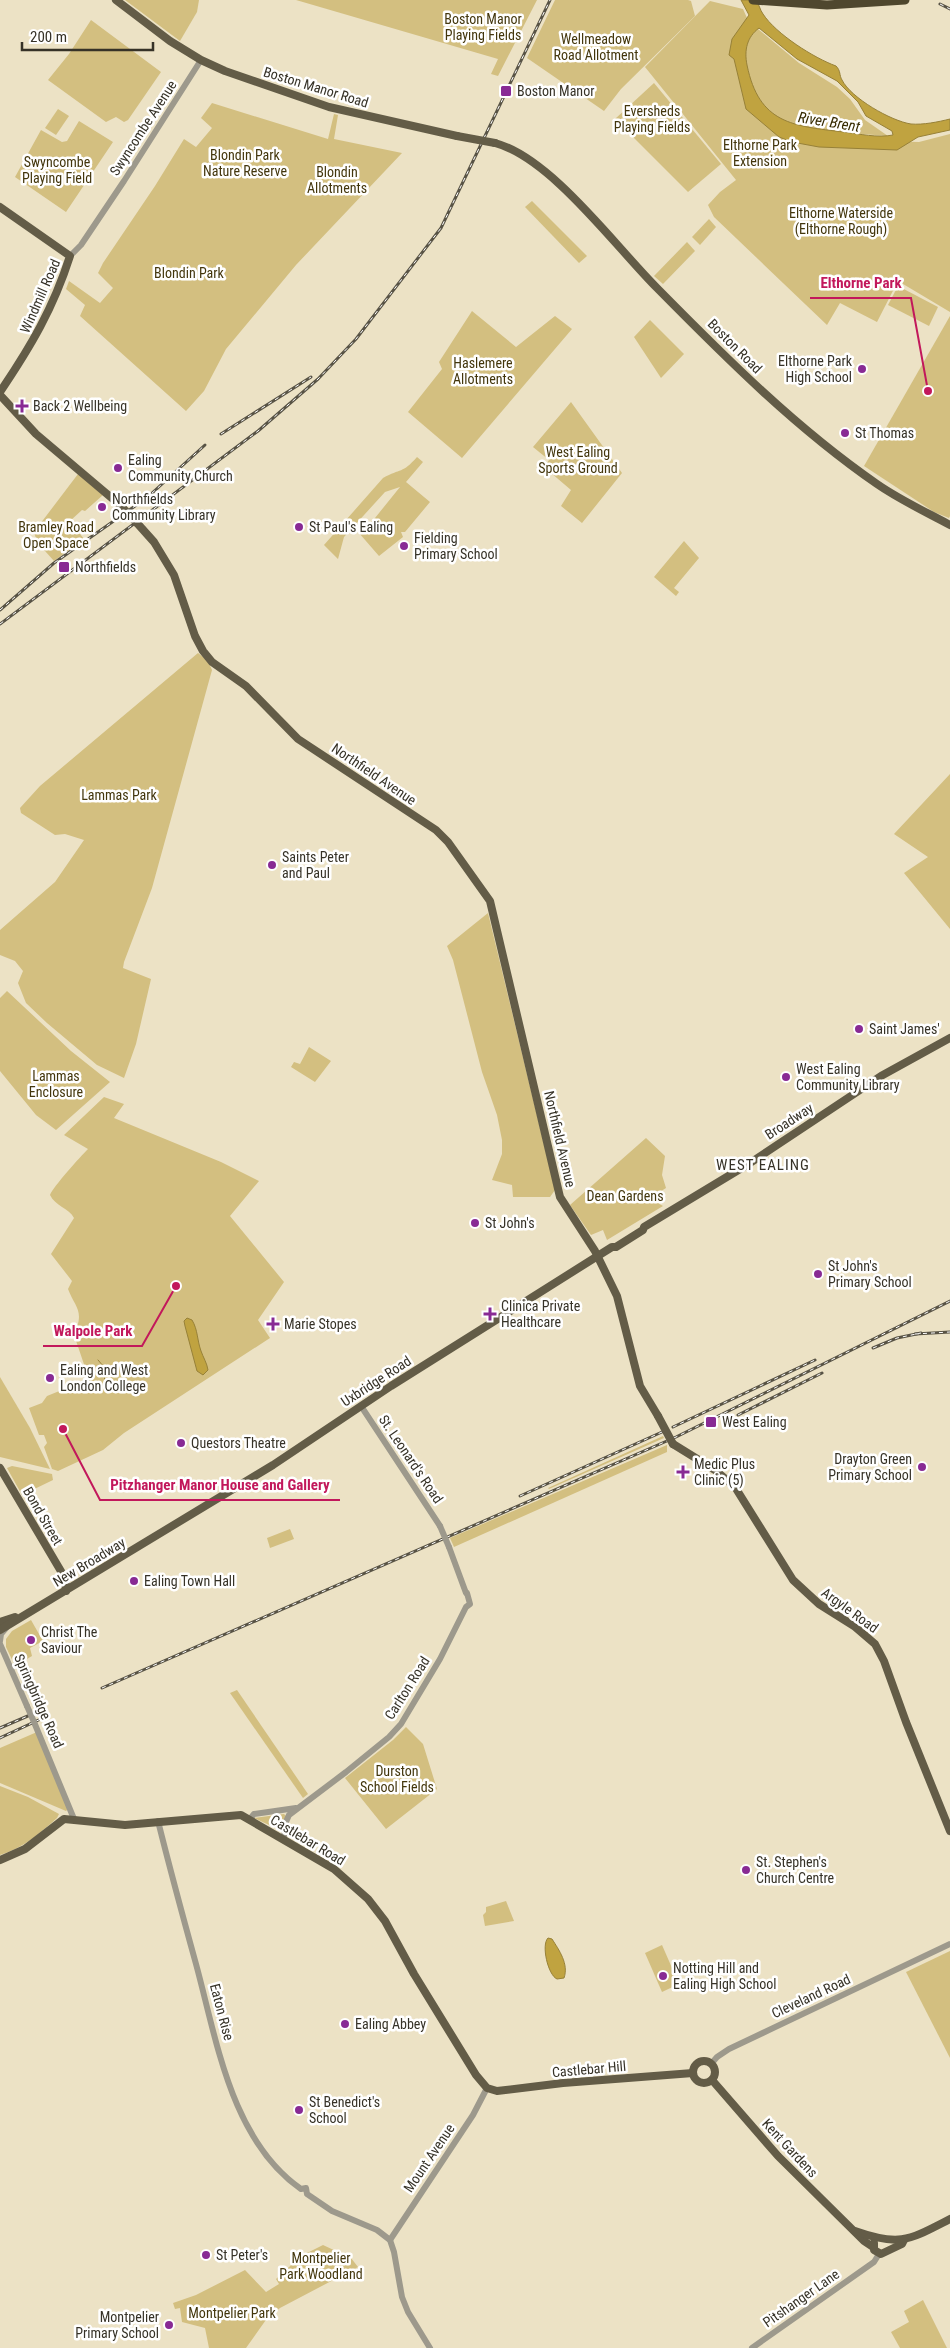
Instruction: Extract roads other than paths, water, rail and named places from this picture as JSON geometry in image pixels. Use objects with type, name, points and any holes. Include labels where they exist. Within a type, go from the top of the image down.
[{"type":"highway","points":[[757,1],[827,5],[905,0]]},
{"type":"main road","name":"Boston Manor Road","points":[[116,0],[170,41],[201,60],[248,80],[329,107],[495,143],[512,149],[525,157]]},
{"type":"main road","name":"Boston Road","points":[[525,157],[553,178],[657,289],[799,423],[878,484],[950,525]]},
{"type":"main road","name":"Windmill Road","points":[[0,208],[70,256],[62,284],[32,346],[0,393]]},
{"type":"main road","name":"Northfield Avenue","points":[[0,393],[36,434],[120,505],[154,542],[174,575],[196,636],[203,651],[212,662],[246,686],[298,739],[440,834],[453,848],[487,896],[492,906],[560,1197],[598,1256],[619,1300],[640,1386],[676,1446]]},
{"type":"main road","name":"Broadway","points":[[598,1256],[613,1245],[616,1247],[747,1165],[877,1079],[950,1038]]},
{"type":"main road","points":[[590,1243],[600,1246],[613,1245]]},
{"type":"main road","name":"Uxbridge Road","points":[[169,1529],[273,1465],[361,1406],[598,1256]]},
{"type":"main road","name":"Argyle Road","points":[[676,1446],[715,1470],[735,1487],[793,1580],[819,1604],[854,1626],[875,1644],[884,1661],[906,1722],[950,1831]]},
{"type":"main road","name":"Bond Street","points":[[0,1468],[65,1578],[66,1591]]},
{"type":"main road","name":"New Broadway","points":[[0,1630],[169,1529]]},
{"type":"main road","points":[[65,1578],[78,1584]]},
{"type":"main road","name":"New Broadway","points":[[0,1624],[12,1617],[20,1618]]},
{"type":"main road","points":[[0,1624],[9,1624]]},
{"type":"main road","name":"Castlebar Road","points":[[70,1819],[109,1825],[237,1815],[284,1838],[334,1868],[368,1899],[386,1921],[414,1974],[476,2075],[488,2088]]},
{"type":"main road","points":[[0,1860],[25,1849],[57,1822],[70,1819]]},
{"type":"main road","name":"Cleveland Road","points":[[693,2074],[694,2067],[699,2062],[706,2061],[711,2064]]},
{"type":"main road","points":[[693,2074],[700,2083],[709,2082],[712,2080],[715,2072],[711,2064]]},
{"type":"main road","name":"Castlebar Hill","points":[[488,2088],[498,2091],[563,2083],[693,2074]]},
{"type":"main road","name":"Kent Gardens","points":[[712,2080],[778,2156],[853,2230],[878,2251]]},
{"type":"main road","points":[[878,2251],[902,2244],[904,2240],[950,2219]]},
{"type":"main road","name":"Kent Gardens","points":[[853,2230],[883,2240]]},
{"type":"main road","points":[[878,2251],[888,2245],[883,2240]]},
{"type":"main road","points":[[878,2251],[875,2242],[904,2240]]},
{"type":"street","name":"Swyncombe Avenue","points":[[70,256],[81,244],[118,189],[201,60]]},
{"type":"street","name":"St. Leonard's Road","points":[[361,1406],[440,1526],[470,1604]]},
{"type":"street","name":"Carlton Road","points":[[249,1820],[254,1814],[287,1813],[346,1772],[389,1737],[401,1724],[437,1665],[466,1607],[470,1604]]},
{"type":"street","name":"Springbridge Road","points":[[20,1618],[4,1630],[0,1642],[54,1767],[70,1819]]},
{"type":"street","points":[[284,1838],[287,1813]]},
{"type":"street","name":"Eaton Rise","points":[[158,1822],[226,2076],[248,2127],[283,2175],[301,2190],[306,2188],[307,2194],[332,2211],[377,2230],[390,2240]]},
{"type":"street","name":"Cleveland Road","points":[[711,2064],[716,2057],[729,2049],[950,1944]]},
{"type":"street","name":"Mount Avenue","points":[[390,2240],[473,2115],[488,2088]]},
{"type":"street","points":[[390,2240],[402,2297],[408,2312],[430,2348]]},
{"type":"street","name":"Pitshanger Lane","points":[[752,2348],[874,2262],[878,2251]]},
{"type":"waterway","points":[[98,1360],[104,1367],[105,1390]]},
{"type":"railway","points":[[0,624],[258,431],[318,379],[356,339],[441,228],[550,0]]},
{"type":"railway","points":[[940,4],[950,9]]},
{"type":"railway","points":[[221,434],[311,377]]},
{"type":"railway","points":[[140,504],[205,445]]},
{"type":"railway","points":[[0,610],[54,563],[145,499]]},
{"type":"railway","points":[[102,1688],[676,1437],[950,1301]]},
{"type":"railway","points":[[915,1334],[950,1332]]},
{"type":"railway","points":[[873,1348],[897,1338],[921,1333]]},
{"type":"railway","points":[[673,1427],[815,1360]]},
{"type":"railway","points":[[738,1415],[822,1373]]},
{"type":"railway","points":[[520,1496],[662,1432]]},
{"type":"railway","points":[[0,1728],[37,1712]]},
{"type":"railway","points":[[0,1738],[45,1717]]},
{"type":"place","name":"Boston Manor","points":[[506,91]]},
{"type":"place","name":"Elthorne Park High School","points":[[862,369]]},
{"type":"place","name":"Elthorne Park","points":[[928,391]]},
{"type":"place","name":"Back 2 Wellbeing","points":[[22,406]]},
{"type":"place","name":"St Thomas","points":[[845,433]]},
{"type":"place","name":"Ealing Community Church","points":[[118,468]]},
{"type":"place","name":"Northfields Community Library","points":[[102,507]]},
{"type":"place","name":"St Paul's Ealing","points":[[299,527]]},
{"type":"place","name":"Fielding Primary School","points":[[404,546]]},
{"type":"place","name":"Northfields","points":[[64,567]]},
{"type":"place","name":"Saints Peter and Paul","points":[[272,865]]},
{"type":"place","name":"Saint James'","points":[[859,1029]]},
{"type":"place","name":"West Ealing Community Library","points":[[786,1077]]},
{"type":"place","name":"St John's","points":[[475,1223]]},
{"type":"place","name":"St John's Primary School","points":[[818,1274]]},
{"type":"place","name":"Walpole Park","points":[[176,1286]]},
{"type":"place","name":"Clinica Private Healthcare","points":[[490,1314]]},
{"type":"place","name":"Marie Stopes","points":[[273,1324]]},
{"type":"place","name":"Ealing and West London College","points":[[50,1378]]},
{"type":"place","name":"West Ealing","points":[[711,1422]]},
{"type":"place","name":"Pitzhanger Manor House and Gallery","points":[[63,1429]]},
{"type":"place","name":"Questors Theatre","points":[[181,1443]]},
{"type":"place","name":"Drayton Green Primary School","points":[[922,1467]]},
{"type":"place","name":"Medic Plus Clinic (5)","points":[[683,1472]]},
{"type":"place","name":"Ealing Town Hall","points":[[134,1581]]},
{"type":"place","name":"Christ The Saviour","points":[[31,1640]]},
{"type":"place","name":"St. Stephen's Church Centre","points":[[746,1870]]},
{"type":"place","name":"Notting Hill and Ealing High School","points":[[663,1976]]},
{"type":"place","name":"Ealing Abbey","points":[[345,2024]]},
{"type":"place","name":"St Benedict's School","points":[[299,2110]]},
{"type":"place","name":"St Peter's","points":[[206,2255]]},
{"type":"place","name":"Montpelier Primary School","points":[[169,2325]]},
{"type":"district","name":"WEST EALING","points":[[763,1165]]},
{"type":"park label","name":"Boston Manor Playing Fields","points":[[483,28]]},
{"type":"park label","name":"Wellmeadow Road Allotment","points":[[596,48]]},
{"type":"park label","name":"Eversheds Playing Fields","points":[[652,120]]},
{"type":"park label","name":"Elthorne Park Extension","points":[[760,154]]},
{"type":"park label","name":"Blondin Park Nature Reserve","points":[[245,164]]},
{"type":"park label","name":"Swyncombe Playing Field","points":[[57,170]]},
{"type":"park label","name":"Blondin Allotments","points":[[337,180]]},
{"type":"park label","name":"Elthorne Waterside (Elthorne Rough)","points":[[841,222]]},
{"type":"park label","name":"Blondin Park","points":[[189,273]]},
{"type":"park label","name":"Haslemere Allotments","points":[[483,372]]},
{"type":"park label","name":"West Ealing Sports Ground","points":[[578,460]]},
{"type":"park label","name":"Bramley Road Open Space","points":[[56,536]]},
{"type":"park label","name":"Lammas Park","points":[[119,795]]},
{"type":"park label","name":"Lammas Enclosure","points":[[56,1084]]},
{"type":"park label","name":"Dean Gardens","points":[[625,1196]]},
{"type":"park label","name":"Durston School Fields","points":[[397,1779]]},
{"type":"park label","name":"Montpelier Park Woodland","points":[[321,2266]]},
{"type":"park label","name":"Montpelier Park","points":[[232,2313]]},
{"type":"water label","name":"River Brent","points":[[829,122]]}]
